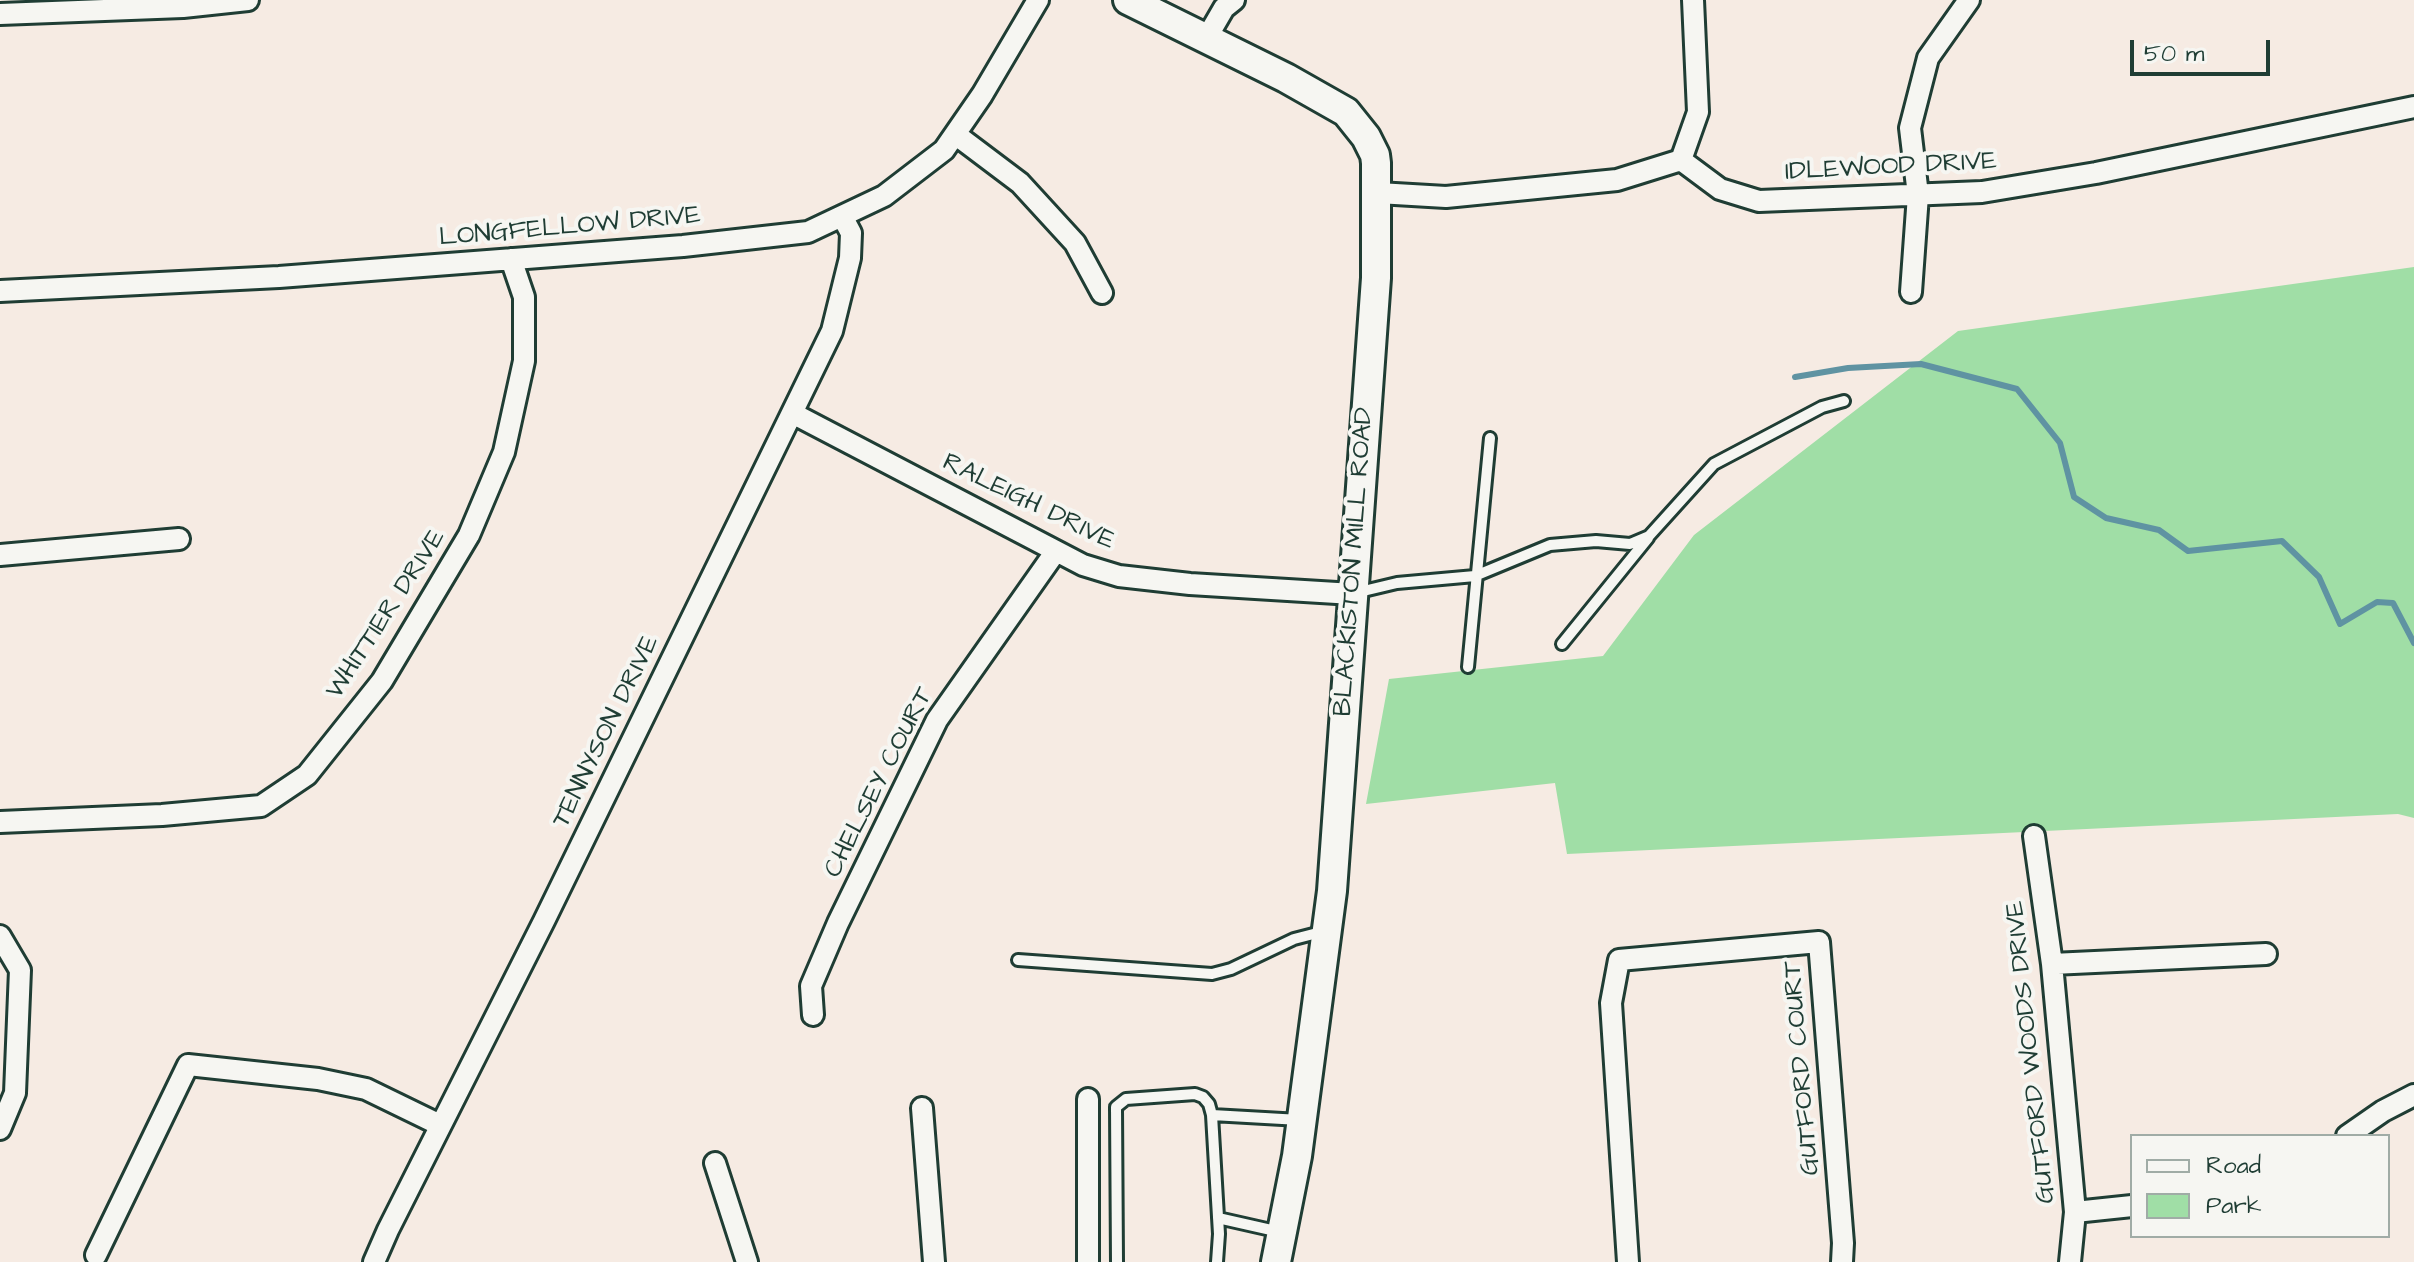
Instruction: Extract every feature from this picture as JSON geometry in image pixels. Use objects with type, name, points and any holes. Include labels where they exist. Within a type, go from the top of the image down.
[{"type":"main road","name":"BLACKISTON MILL ROAD","points":[[1128,0],[1309,90],[1346,112],[1366,137],[1375,155],[1378,193],[1376,278],[1333,881],[1302,1120],[1276,1262]]},
{"type":"street","points":[[0,14],[183,7],[248,0]]},
{"type":"street","name":"LONGFELLOW DRIVE","points":[[0,291],[279,277],[808,232],[884,196],[944,150],[982,95],[1038,0]]},
{"type":"street","points":[[1206,39],[1224,8],[1234,0]]},
{"type":"street","points":[[1378,193],[1446,197],[1617,180],[1681,160],[1698,112],[1693,0]]},
{"type":"street","points":[[1911,292],[1918,195],[1910,128],[1928,58],[1969,0]]},
{"type":"street","name":"IDLEWOOD DRIVE","points":[[1681,160],[1720,189],[1759,201],[1982,192],[2096,173],[2414,107]]},
{"type":"street","points":[[955,134],[1030,193],[1075,243],[1102,293]]},
{"type":"street","name":"TENNYSON DRIVE","points":[[374,1262],[832,331],[850,258],[851,233],[842,216]]},
{"type":"street","name":"WHITTIER DRIVE","points":[[0,822],[162,815],[261,806],[307,775],[382,681],[469,535],[504,452],[524,361],[524,297],[511,259]]},
{"type":"street","name":"RALEIGH DRIVE","points":[[792,413],[1083,565],[1119,576],[1190,584],[1353,594]]},
{"type":"street","points":[[0,555],[179,539]]},
{"type":"street","name":"CHELSEY COURT","points":[[813,1015],[811,986],[838,923],[937,720],[1056,551]]},
{"type":"street","name":"GUTFORD WOODS DRIVE","points":[[2034,836],[2052,964],[2075,1212],[2070,1262]]},
{"type":"street","points":[[0,936],[20,970],[15,1093],[0,1129]]},
{"type":"street","name":"GUTFORD COURT","points":[[1628,1262],[1611,1003],[1619,960],[1819,942],[1842,1262]]},
{"type":"street","points":[[2052,964],[2266,954]]},
{"type":"street","points":[[96,1255],[188,1065],[318,1079],[366,1089],[440,1125]]},
{"type":"street","points":[[2350,1134],[2383,1111],[2414,1095]]},
{"type":"street","points":[[1088,1099],[1088,1262]]},
{"type":"street","points":[[922,1108],[934,1262]]},
{"type":"street","points":[[715,1163],[747,1262]]},
{"type":"street","points":[[2075,1212],[2130,1206]]},
{"type":"lane","points":[[1562,644],[1649,536],[1714,464],[1822,407],[1844,401]]},
{"type":"lane","points":[[1468,667],[1490,438]]},
{"type":"lane","points":[[1353,594],[1397,583],[1475,576],[1550,545],[1596,541],[1630,544],[1649,536]]},
{"type":"lane","points":[[1018,960],[1212,974],[1231,969],[1294,939],[1327,931]]},
{"type":"lane","points":[[1117,1262],[1116,1107],[1126,1099],[1195,1094],[1209,1104],[1212,1115],[1218,1218],[1217,1262]]},
{"type":"lane","points":[[1212,1115],[1302,1120]]},
{"type":"lane","points":[[1218,1218],[1282,1233]]},
{"type":"green space","points":[[2414,267],[2414,818],[2398,814],[1567,854],[1555,783],[1366,804],[1389,679],[1603,656],[1694,535],[1958,331]]},
{"type":"waterway","points":[[1795,377],[1848,368],[1921,364],[2017,389],[2060,443],[2074,497],[2106,518],[2159,530],[2188,551],[2282,541],[2319,577],[2340,624],[2377,602],[2393,603],[2414,643]]}]
